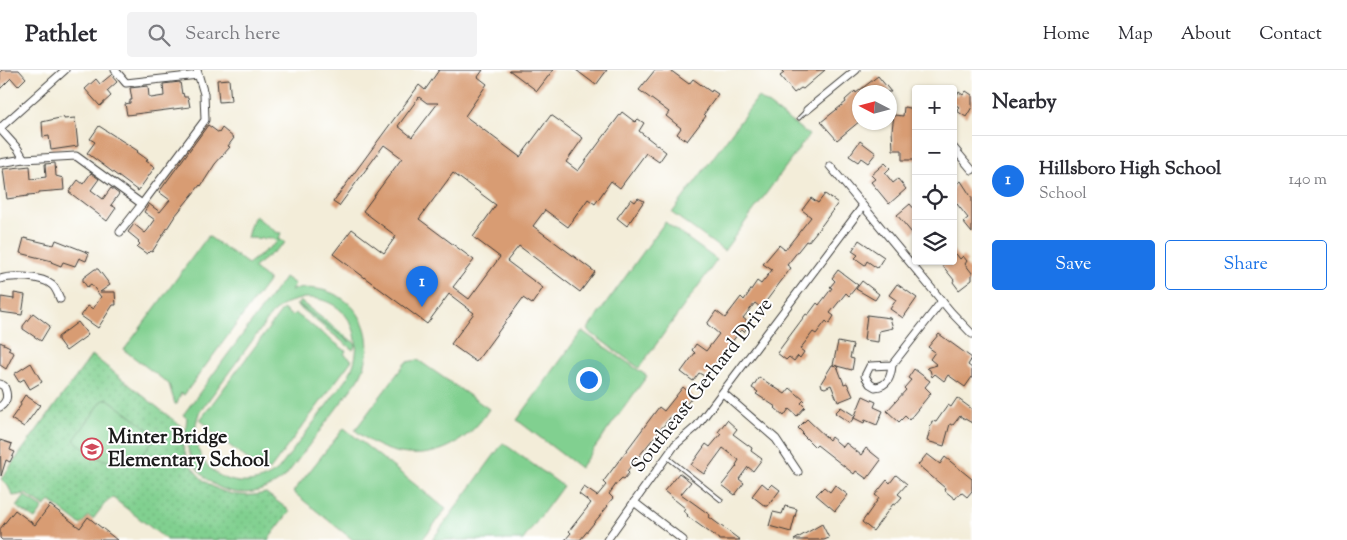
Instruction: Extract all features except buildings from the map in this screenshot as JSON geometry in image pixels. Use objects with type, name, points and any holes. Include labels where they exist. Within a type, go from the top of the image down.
[{"type":"street","points":[[24,159],[18,149],[0,129],[65,70]]},
{"type":"street","points":[[115,70],[126,83],[198,73],[204,94],[205,120],[120,232]]},
{"type":"street","points":[[807,110],[856,70]]},
{"type":"street","points":[[957,152],[972,170]]},
{"type":"street","points":[[0,163],[24,159],[76,156],[142,204]]},
{"type":"street","points":[[830,166],[942,301],[972,334]]},
{"type":"street","name":"Southeast Gerhard Drive","points":[[607,540],[666,456],[675,445],[697,426],[863,206]]},
{"type":"street","points":[[0,279],[26,277],[46,281],[56,289],[60,299]]},
{"type":"street","points":[[892,365],[942,301]]},
{"type":"street","points":[[0,384],[4,386],[7,397],[0,407]]},
{"type":"street","points":[[723,393],[776,439],[798,472]]},
{"type":"street","points":[[634,502],[683,540]]},
{"type":"lane","points":[[798,118],[807,110]]},
{"type":"lane","points":[[666,456],[721,500]]},
{"type":"green space","points":[[758,97],[809,135],[724,251],[672,213]]},
{"type":"green space","points":[[255,216],[276,232],[281,233],[278,241],[281,239],[285,243],[253,268],[269,280],[184,395],[181,393],[177,404],[175,404],[169,384],[124,350],[208,236],[248,264],[277,242],[274,239],[247,238]]},
{"type":"green space","points":[[665,222],[717,260],[639,368],[587,330]]},
{"type":"green space","points":[[285,277],[295,284],[291,290],[311,288],[329,292],[344,300],[356,312],[364,326],[368,343],[366,361],[358,380],[285,477],[267,488],[248,493],[230,491],[214,485],[201,473],[191,458],[186,439],[187,418],[183,415]],"holes":[[[304,298],[320,299],[333,305],[343,313],[351,324],[355,336],[356,350],[354,364],[347,378],[278,470],[262,479],[245,482],[229,480],[216,473],[205,462],[198,448],[195,431],[199,413],[272,314],[286,303]]]},
{"type":"green space","points":[[300,301],[356,344],[353,350],[296,305],[350,342],[298,304]]},
{"type":"green space","points":[[283,309],[292,316],[295,313],[346,351],[344,354],[352,360],[269,471],[261,466],[259,468],[208,429],[209,427],[200,420]]},
{"type":"green space","points":[[582,331],[647,376],[580,468],[517,420]]},
{"type":"green space","name":"Minter Bridge Elementary School","points":[[92,355],[181,426],[183,443],[188,459],[196,472],[206,482],[218,490],[233,494],[266,493],[290,511],[268,540],[167,540],[113,498],[107,501],[93,519],[88,516],[81,525],[50,501],[45,507],[26,494],[13,496],[8,486],[1,479]]},
{"type":"green space","points":[[418,360],[489,409],[476,426],[462,439],[445,448],[428,453],[409,454],[391,451],[372,443],[355,430],[406,362]]},
{"type":"green space","points":[[108,399],[156,435],[144,453],[131,461],[113,462],[94,457],[74,440],[102,401]]},
{"type":"green space","points":[[344,428],[446,509],[422,540],[353,540],[293,492]]},
{"type":"green space","points":[[503,443],[563,486],[523,540],[432,540]]},
{"type":"green space","points":[[25,496],[43,508],[35,519],[17,507]]},
{"type":"place","name":"Hillsboro High School","points":[[422,307]]},
{"type":"place","name":"Minter Bridge Elementary School","points":[[92,449]]}]
